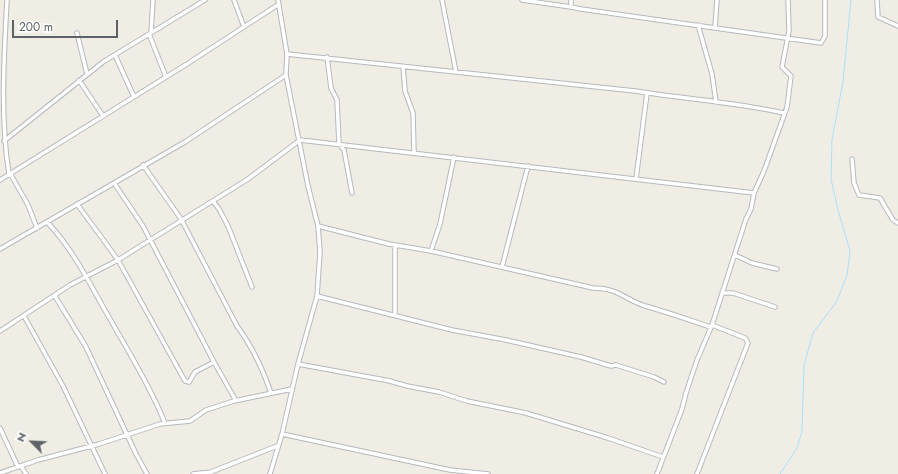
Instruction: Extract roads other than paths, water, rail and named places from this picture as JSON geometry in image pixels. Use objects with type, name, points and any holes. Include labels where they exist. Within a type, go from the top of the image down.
[{"type":"street","points":[[7,0],[2,49],[1,99],[4,141],[9,174],[28,205],[37,228]]},
{"type":"street","points":[[153,0],[150,34],[166,77]]},
{"type":"street","points":[[4,141],[87,74],[115,55],[205,0]]},
{"type":"street","points":[[234,0],[244,27]]},
{"type":"street","points":[[442,0],[456,72]]},
{"type":"street","points":[[522,0],[822,42],[825,36],[825,0]]},
{"type":"street","points":[[570,7],[571,0]]},
{"type":"street","points":[[715,27],[717,0]]},
{"type":"street","points":[[657,474],[682,409],[697,360],[711,326],[746,219],[751,209],[754,193],[764,171],[788,101],[791,81],[790,74],[782,67],[786,38],[788,36],[788,0]]},
{"type":"street","points":[[877,0],[878,17],[898,26]]},
{"type":"street","points":[[0,180],[166,77],[244,27],[279,2],[287,54],[286,76],[318,226],[320,252],[317,296],[298,364],[282,434],[277,446],[270,474]]},
{"type":"street","points":[[698,25],[712,74],[716,102]]},
{"type":"street","points":[[77,33],[87,74]]},
{"type":"street","points":[[287,54],[327,57],[647,93],[758,107],[784,113]]},
{"type":"street","points":[[115,55],[134,97]]},
{"type":"street","points":[[327,57],[331,88],[337,100],[339,144],[344,150],[352,193]]},
{"type":"street","points":[[403,66],[405,91],[413,113],[414,153]]},
{"type":"street","points":[[0,249],[185,142],[286,76]]},
{"type":"street","points":[[79,80],[103,116]]},
{"type":"street","points":[[636,179],[647,93]]},
{"type":"street","points":[[0,331],[70,285],[86,278],[151,241],[182,219],[248,179],[300,140],[754,193]]},
{"type":"street","points":[[431,251],[440,224],[454,157]]},
{"type":"street","points":[[852,159],[854,183],[859,195],[880,198],[893,220],[898,223]]},
{"type":"street","points":[[143,165],[182,219],[237,326],[246,338],[266,378],[271,393]]},
{"type":"street","points":[[502,267],[528,166]]},
{"type":"street","points":[[114,183],[144,226],[214,362],[226,381],[235,399],[234,401]]},
{"type":"street","points":[[212,201],[219,209],[228,226],[252,287]]},
{"type":"street","points":[[77,204],[118,260],[185,381],[189,382],[195,372],[214,362]]},
{"type":"street","points":[[47,222],[61,236],[86,278],[134,360],[165,423]]},
{"type":"street","points":[[318,226],[395,245],[431,251],[593,288],[606,288],[646,306],[680,315],[745,338],[748,343],[697,474]]},
{"type":"street","points":[[395,245],[395,315]]},
{"type":"street","points":[[735,255],[752,263],[778,269]]},
{"type":"street","points":[[722,293],[733,293],[775,307]]},
{"type":"street","points":[[55,296],[86,347],[147,474]]},
{"type":"street","points":[[317,296],[346,305],[395,315],[452,330],[512,341],[611,366],[616,365],[654,377],[664,382]]},
{"type":"street","points":[[24,316],[63,386],[82,424],[90,447],[94,451],[105,474]]},
{"type":"street","points":[[298,364],[390,380],[407,386],[439,392],[467,401],[526,413],[608,438],[663,457]]},
{"type":"street","points":[[0,473],[90,447],[165,423],[190,421],[206,410],[234,401],[292,389]]},
{"type":"street","points":[[0,428],[20,467],[26,474]]},
{"type":"street","points":[[282,434],[450,470],[488,474]]},
{"type":"street","points":[[193,474],[211,472],[277,446]]},
{"type":"waterway","points":[[780,474],[797,448],[802,431],[804,365],[813,333],[837,301],[847,275],[850,251],[831,179],[832,140],[843,81],[851,0]]}]
